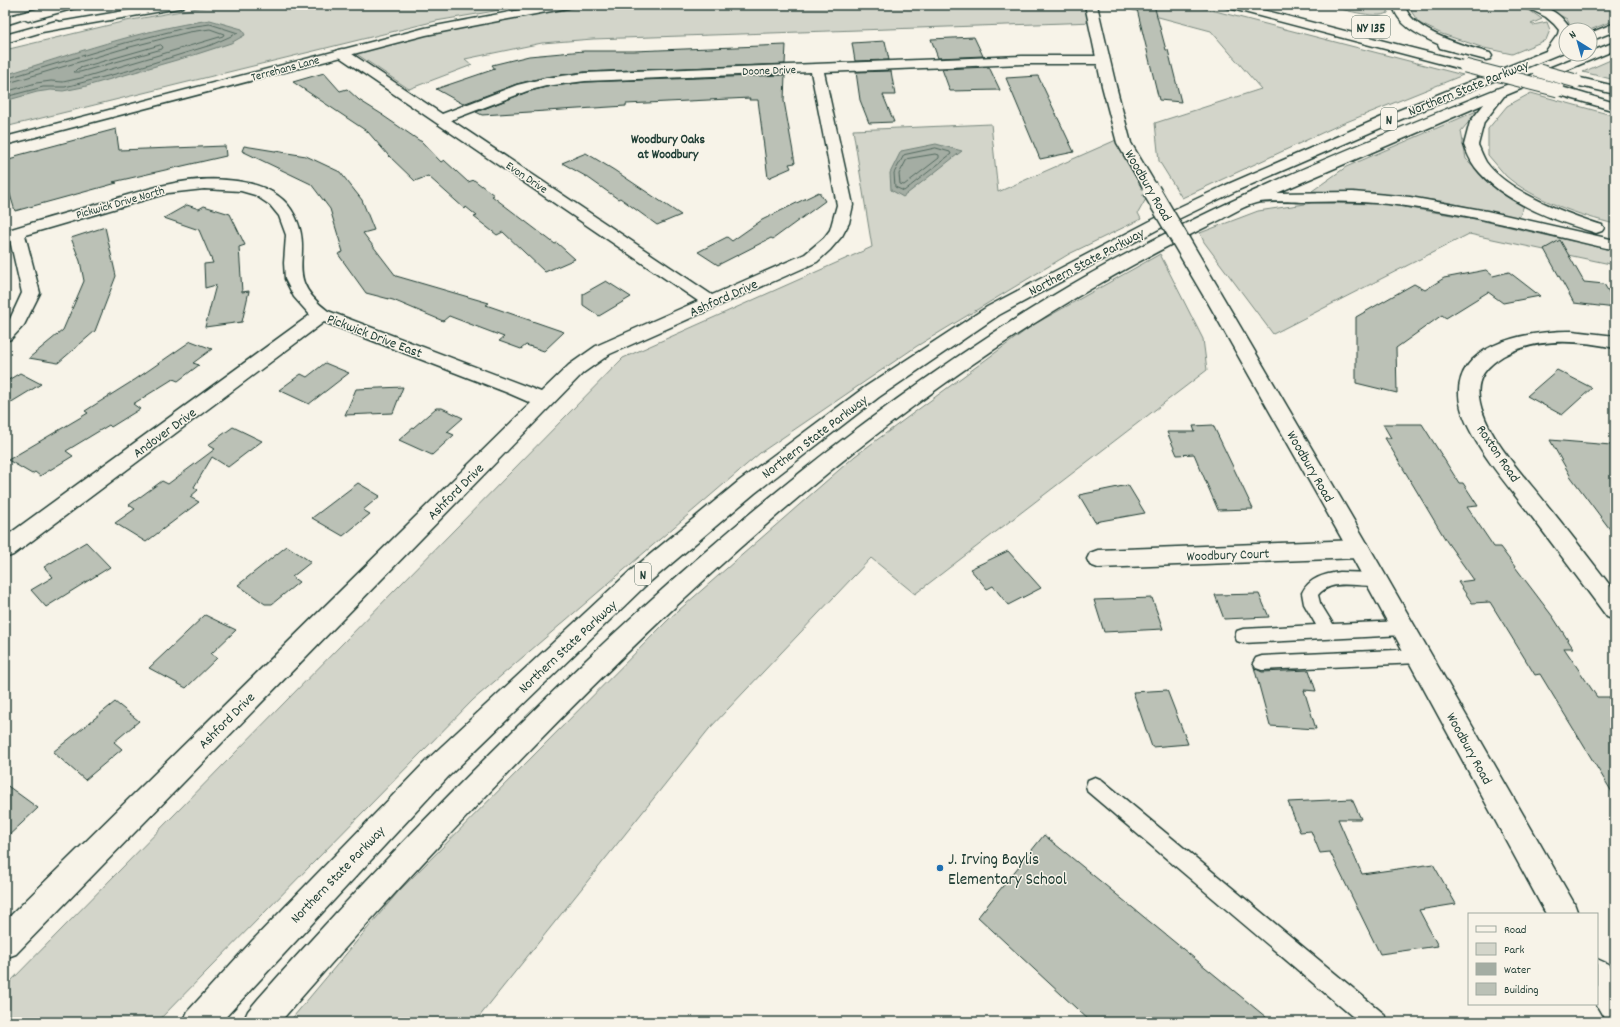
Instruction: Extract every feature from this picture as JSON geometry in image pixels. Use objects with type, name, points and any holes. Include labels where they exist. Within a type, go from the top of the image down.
[{"type":"main road","points":[[5,22],[62,5]]},
{"type":"main road","points":[[5,22],[75,5]]},
{"type":"main road","points":[[5,39],[133,5]]},
{"type":"main road","points":[[43,29],[180,5]]},
{"type":"main road","name":"Terrehans Lane","points":[[5,141],[424,32],[568,5]]},
{"type":"main road","name":"Woodbury Road","points":[[1091,5],[1124,143],[1404,628],[1562,913]]},
{"type":"main road","points":[[1222,5],[1296,22]]},
{"type":"main road","name":"NY 135","points":[[1230,5],[1615,106]]},
{"type":"main road","points":[[1399,5],[1400,13],[1407,21],[1460,50]]},
{"type":"main road","points":[[1530,5],[1550,14],[1558,20],[1565,30],[1564,34],[1549,55]]},
{"type":"main road","points":[[1598,34],[1615,27]]},
{"type":"main road","name":"NY 135","points":[[1408,36],[1615,90]]},
{"type":"main road","name":"Northern State Parkway","points":[[259,1022],[431,832],[566,694],[645,618],[744,531],[838,452],[934,380],[1060,299],[1131,259],[1250,199],[1350,154],[1615,46]]},
{"type":"main road","name":"Northern State Parkway","points":[[199,1022],[263,952],[438,768],[637,579],[747,487],[872,392],[993,311],[1162,221],[1231,188],[1387,120],[1558,51]]},
{"type":"main road","name":"Evon Drive","points":[[342,53],[710,302]]},
{"type":"main road","name":"Doone Drive","points":[[441,119],[522,88],[570,78],[1022,60],[1103,60]]},
{"type":"main road","name":"Ashford Drive","points":[[5,943],[576,369],[596,354],[811,258],[828,244],[842,224],[846,205],[817,68]]},
{"type":"main road","points":[[1499,94],[1477,122],[1471,145],[1481,165],[1500,182],[1526,199],[1562,217],[1615,233]]},
{"type":"main road","name":"Pickwick Drive North","points":[[10,234],[166,188],[212,184],[238,186]]},
{"type":"main road","name":"Pickwick Drive East","points":[[238,186],[267,194],[288,218],[294,236],[292,265],[295,286],[310,306],[322,316],[515,388],[544,401]]},
{"type":"main road","points":[[1250,199],[1322,196],[1409,202],[1463,211],[1615,245]]},
{"type":"main road","points":[[5,335],[18,321],[32,293],[10,234]]},
{"type":"main road","name":"Andover Drive","points":[[5,549],[322,316]]},
{"type":"main road","name":"Roxton Road","points":[[1613,604],[1490,444],[1472,413],[1469,397],[1473,371],[1484,358],[1511,343],[1538,337],[1574,337],[1615,342]]},
{"type":"main road","name":"Woodbury Court","points":[[1098,559],[1358,549]]},
{"type":"main road","points":[[1598,977],[1615,1007]]},
{"type":"lane","points":[[1329,632],[1312,604],[1310,593],[1314,587],[1326,580],[1375,578]]},
{"type":"lane","points":[[1243,636],[1404,628]]},
{"type":"lane","points":[[1262,663],[1419,656]]},
{"type":"lane","points":[[1095,786],[1376,1022]]},
{"type":"green space","points":[[214,5],[530,5],[436,21],[5,127],[5,50],[126,21]]},
{"type":"green space","points":[[582,5],[1091,5],[1095,22],[593,39],[542,43],[465,59],[472,65],[409,89],[355,53],[425,34],[505,18]]},
{"type":"green space","points":[[1126,5],[1192,5],[1463,75],[1339,125],[1182,198],[1159,161],[1155,123],[1261,89],[1211,31],[1132,10]]},
{"type":"green space","points":[[1324,5],[1389,5],[1388,13],[1375,15],[1357,13]]},
{"type":"green space","points":[[1411,5],[1515,5],[1532,12],[1542,19],[1531,24],[1533,25],[1547,22],[1550,30],[1546,40],[1512,54],[1484,48],[1442,34],[1419,23],[1411,11]]},
{"type":"green space","points":[[1540,5],[1615,5],[1615,20],[1598,27],[1598,22],[1568,22],[1567,19]]},
{"type":"green space","points":[[1615,58],[1615,80],[1583,72]]},
{"type":"green space","points":[[1531,93],[1615,116],[1615,224],[1558,206],[1529,192],[1506,176],[1488,155],[1488,129],[1507,106]]},
{"type":"green space","points":[[1479,110],[1461,131],[1466,159],[1497,188],[1524,205],[1519,218],[1441,201],[1374,193],[1312,191],[1346,167]]},
{"type":"green space","points":[[991,124],[998,192],[1123,137],[1151,190],[1138,213],[1141,219],[1069,254],[917,346],[760,453],[473,700],[157,1022],[5,1022],[5,987],[623,358],[872,247],[853,130]]},
{"type":"green space","points":[[1312,203],[1386,204],[1475,219],[1615,251],[1615,265],[1469,234],[1273,334],[1204,242],[1200,233],[1258,211]]},
{"type":"green space","points":[[1160,254],[1203,339],[1207,370],[915,594],[871,558],[709,729],[475,1022],[289,1022],[398,892],[670,618],[855,456],[1033,325]]},
{"type":"water","points":[[210,20],[242,29],[245,35],[231,43],[194,55],[83,87],[63,91],[51,90],[37,92],[5,101],[5,75],[132,36],[184,24]]},
{"type":"water","points":[[936,144],[962,151],[903,197],[891,190],[890,173],[901,151]]},
{"type":"building","points":[[1136,5],[1154,5],[1166,50],[1168,50],[1181,102],[1159,100]]},
{"type":"building","points":[[974,37],[983,56],[938,58],[931,39]]},
{"type":"building","points":[[885,41],[889,60],[855,61],[852,43]]},
{"type":"building","points":[[786,45],[785,64],[585,72],[546,77],[517,84],[463,104],[436,89],[495,69],[492,65],[529,56],[584,51],[634,51]]},
{"type":"building","points":[[989,67],[1000,90],[950,91],[942,69]]},
{"type":"building","points":[[891,71],[895,95],[883,95],[894,122],[869,123],[860,100],[856,72]]},
{"type":"building","points":[[324,73],[340,91],[347,89],[359,100],[421,141],[441,162],[444,160],[468,182],[474,180],[494,195],[492,196],[555,244],[557,243],[575,259],[545,272],[503,232],[497,235],[474,217],[477,216],[466,207],[465,209],[428,176],[415,181],[388,155],[368,132],[293,82]]},
{"type":"building","points":[[785,75],[784,101],[795,163],[789,164],[791,168],[768,178],[758,100],[749,100],[750,98],[626,104],[626,106],[482,115],[476,112],[527,92],[546,87],[585,82]]},
{"type":"building","points":[[1038,76],[1074,152],[1040,159],[1006,78]]},
{"type":"building","points":[[116,129],[119,150],[225,146],[226,156],[113,182],[117,183],[15,211],[5,178],[5,161],[16,158],[15,156]]},
{"type":"building","points":[[244,146],[306,156],[340,172],[362,200],[374,230],[363,233],[396,276],[489,303],[486,305],[564,332],[544,351],[526,345],[521,349],[499,341],[504,337],[449,316],[443,321],[393,300],[366,293],[338,254],[343,252],[330,209],[311,184],[242,151]]},
{"type":"building","points":[[586,153],[681,215],[657,225],[620,198],[618,199],[587,177],[562,163]]},
{"type":"building","points":[[819,192],[825,201],[773,239],[771,238],[718,265],[698,252],[727,237],[732,241],[762,220]]},
{"type":"building","points":[[187,205],[199,209],[204,206],[230,214],[245,245],[239,247],[242,292],[249,291],[242,322],[205,327],[216,285],[205,288],[204,264],[213,263],[199,230],[164,218]]},
{"type":"building","points":[[105,227],[116,276],[95,331],[58,363],[29,358],[63,330],[84,281],[80,261],[71,238]]},
{"type":"building","points":[[1560,240],[1584,282],[1604,284],[1615,302],[1615,308],[1574,303],[1544,249]]},
{"type":"building","points":[[1486,270],[1493,276],[1509,272],[1540,296],[1503,303],[1488,292],[1446,318],[1442,315],[1396,348],[1397,393],[1356,383],[1356,317],[1414,284],[1425,290],[1444,278]]},
{"type":"building","points":[[606,281],[631,297],[599,316],[583,305],[583,294]]},
{"type":"building","points":[[191,341],[212,349],[193,363],[199,365],[178,381],[173,379],[133,404],[140,409],[111,427],[109,425],[66,451],[73,456],[40,476],[35,472],[32,474],[8,460],[88,413],[85,411],[136,379]]},
{"type":"building","points":[[325,363],[349,373],[309,404],[279,390],[301,374],[307,377]]},
{"type":"building","points":[[1557,370],[1592,388],[1562,415],[1527,396]]},
{"type":"building","points":[[20,373],[41,384],[5,406],[5,382]]},
{"type":"building","points":[[403,387],[393,413],[345,415],[356,389]]},
{"type":"building","points":[[436,408],[442,408],[463,418],[447,432],[454,435],[432,455],[399,440]]},
{"type":"building","points":[[1383,424],[1422,424],[1459,483],[1463,483],[1478,506],[1467,507],[1494,547],[1500,547],[1553,617],[1573,648],[1564,648],[1597,697],[1610,697],[1615,704],[1615,797],[1540,674],[1535,675],[1490,602],[1472,603],[1458,582],[1474,580],[1447,542],[1385,438],[1391,438]]},
{"type":"building","points":[[1213,425],[1253,509],[1218,510],[1194,454],[1177,455],[1167,432],[1195,432],[1193,426]]},
{"type":"building","points":[[233,427],[262,441],[228,467],[212,457],[194,487],[198,490],[190,497],[199,502],[146,542],[115,523],[135,509],[129,505],[162,481],[168,484],[215,449],[208,445]]},
{"type":"building","points":[[1550,440],[1611,445],[1615,452],[1615,536],[1571,477]]},
{"type":"building","points":[[358,483],[380,496],[363,510],[370,514],[343,536],[312,518]]},
{"type":"building","points":[[1128,485],[1145,513],[1095,522],[1079,495]]},
{"type":"building","points":[[86,542],[110,567],[46,607],[31,590],[53,577],[44,567]]},
{"type":"building","points":[[287,546],[311,562],[292,577],[299,582],[272,604],[265,604],[238,585]]},
{"type":"building","points":[[1008,551],[1041,588],[1008,605],[993,586],[987,589],[970,569]]},
{"type":"building","points":[[1259,594],[1269,617],[1224,619],[1215,595]]},
{"type":"building","points":[[1152,598],[1163,629],[1104,632],[1094,600]]},
{"type":"building","points":[[205,615],[236,630],[211,654],[217,658],[186,688],[149,668]]},
{"type":"building","points":[[1254,667],[1262,672],[1309,670],[1316,691],[1304,690],[1316,729],[1270,726]]},
{"type":"building","points":[[1167,690],[1188,744],[1152,747],[1133,692]]},
{"type":"building","points":[[115,702],[139,721],[114,742],[122,749],[85,780],[53,752]]},
{"type":"building","points":[[5,784],[38,808],[5,839]]},
{"type":"building","points":[[1352,799],[1361,819],[1338,819],[1362,874],[1433,864],[1456,904],[1419,910],[1438,946],[1380,954],[1330,852],[1320,853],[1311,831],[1300,832],[1288,802]]},
{"type":"building","points":[[1044,835],[1272,1022],[1091,1022],[978,917]]},
{"type":"place","name":"J. Irving Baylis Elementary School","points":[[940,868]]},
{"type":"district","name":"Woodbury Oaks at Woodbury","points":[[668,146]]}]
